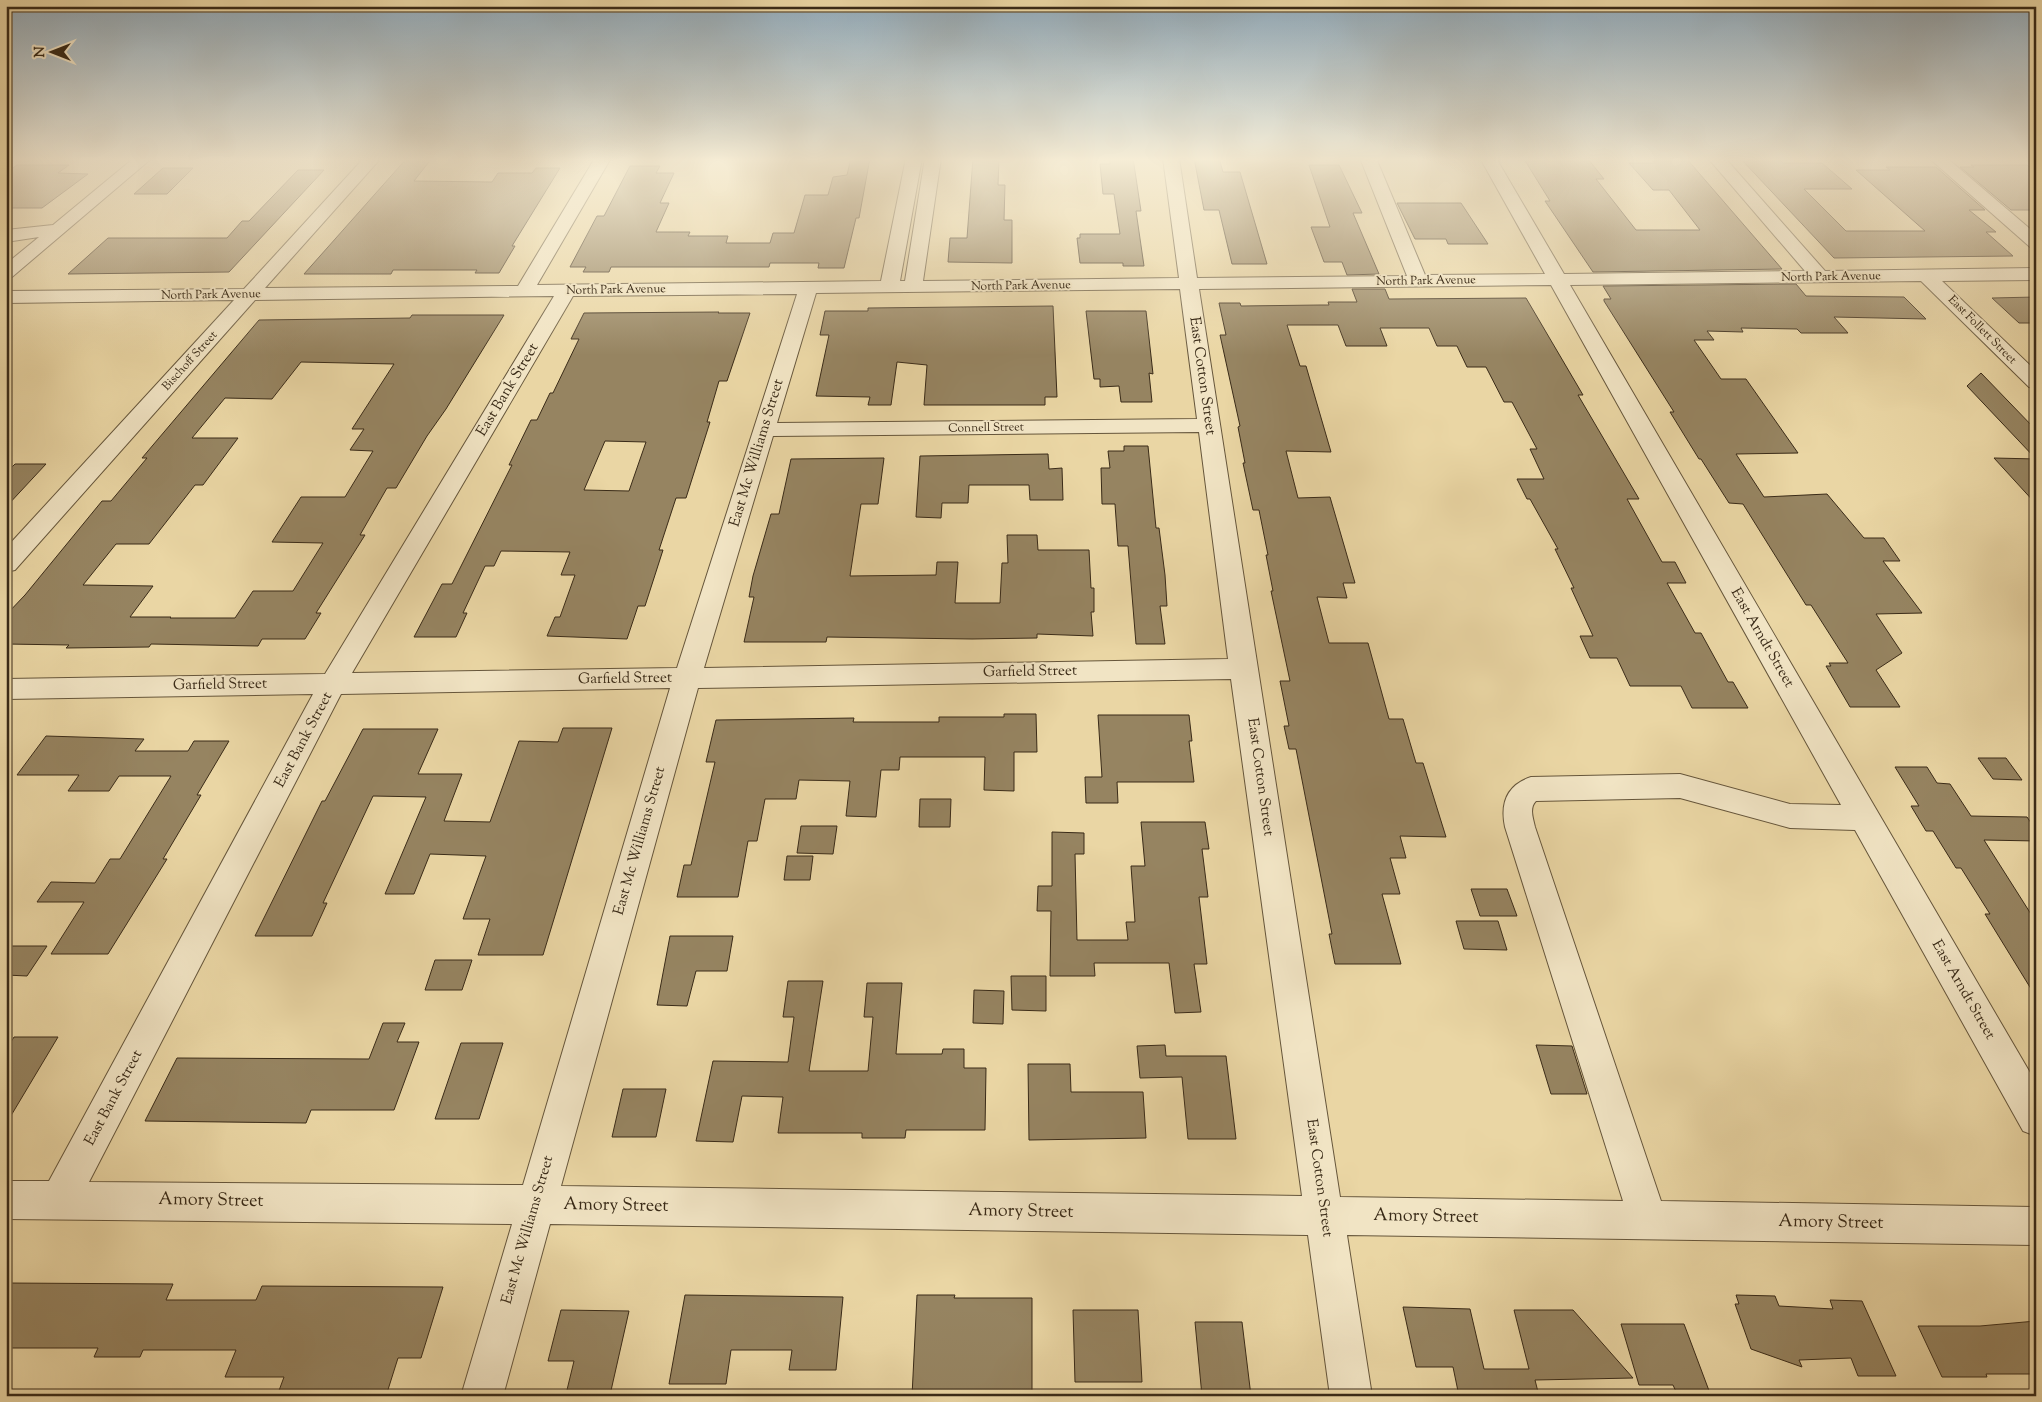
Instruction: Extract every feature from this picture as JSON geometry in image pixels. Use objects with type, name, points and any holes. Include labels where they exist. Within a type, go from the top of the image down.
[{"type":"street","points":[[10,267],[66,223]]},
{"type":"street","name":"Bischoff Street","points":[[6,564],[314,223]]},
{"type":"street","points":[[524,291],[564,223]]},
{"type":"street","points":[[889,288],[901,223]]},
{"type":"street","points":[[913,287],[923,223]]},
{"type":"street","name":"East Cotton Street","points":[[1180,223],[1351,1396]]},
{"type":"street","points":[[1395,223],[1418,281]]},
{"type":"street","name":"East Arndt Street","points":[[1525,223],[2036,1118]]},
{"type":"street","points":[[1773,223],[1820,277]]},
{"type":"street","points":[[2013,223],[2036,243]]},
{"type":"street","points":[[6,237],[12,234],[58,230]]},
{"type":"street","name":"North Park Avenue","points":[[6,297],[2036,274]]},
{"type":"street","name":"East Follett Street","points":[[1927,276],[2036,383]]},
{"type":"street","name":"East Mc Williams Street","points":[[482,1396],[535,1204],[687,678],[808,288]]},
{"type":"street","name":"East Bank Street","points":[[60,1200],[334,684],[567,291]]},
{"type":"street","name":"Connell Street","points":[[764,430],[1209,425]]},
{"type":"street","name":"Garfield Street","points":[[6,689],[1244,669]]},
{"type":"street","points":[[1648,1220],[1520,827],[1517,807],[1519,799],[1531,789],[1680,786],[1790,816],[1864,818]]},
{"type":"street","name":"Amory Street","points":[[6,1200],[535,1204],[2036,1226]]},
{"type":"building","points":[[240,223],[274,223],[229,272],[68,274],[108,238],[227,238]]},
{"type":"building","points":[[349,223],[526,223],[499,273],[475,273],[477,270],[393,270],[391,274],[304,274]]},
{"type":"building","points":[[593,223],[660,223],[656,232],[690,232],[688,236],[728,236],[726,243],[770,243],[773,233],[794,233],[797,223],[855,223],[844,268],[818,268],[819,263],[770,263],[769,267],[611,267],[609,272],[583,272],[586,267],[570,267]]},
{"type":"building","points":[[968,223],[1012,223],[1012,263],[948,262],[950,238],[967,238]]},
{"type":"building","points":[[1118,223],[1138,223],[1144,266],[1123,266],[1123,263],[1080,263],[1077,238],[1080,238],[1080,234],[1120,234]]},
{"type":"building","points":[[1222,223],[1255,223],[1267,264],[1232,264]]},
{"type":"building","points":[[1329,223],[1357,223],[1379,274],[1347,275],[1342,262],[1324,262],[1311,227],[1330,227]]},
{"type":"building","points":[[1407,223],[1474,223],[1488,244],[1448,244],[1446,239],[1415,239]]},
{"type":"building","points":[[1560,223],[1631,223],[1636,230],[1700,230],[1695,223],[1743,223],[1782,269],[1593,272]]},
{"type":"building","points":[[1802,223],[1838,223],[1846,231],[1925,231],[1916,223],[1985,223],[1996,232],[1986,232],[2013,256],[1834,258]]},
{"type":"building","points":[[1796,284],[1806,296],[1904,297],[1926,319],[1834,317],[1848,333],[1801,333],[1797,329],[1741,328],[1743,332],[1707,331],[1714,340],[1694,340],[1721,379],[1746,379],[1798,453],[1736,454],[1764,497],[1827,494],[1864,538],[1884,538],[1900,561],[1883,561],[1922,613],[1876,614],[1902,653],[1876,670],[1900,707],[1850,707],[1826,666],[1831,666],[1829,663],[1848,663],[1811,605],[1806,605],[1743,504],[1729,503],[1701,459],[1699,459],[1670,412],[1674,412],[1604,301],[1604,299],[1611,299],[1603,286]]},
{"type":"building","points":[[1352,289],[1385,289],[1389,299],[1526,298],[1583,395],[1578,395],[1639,499],[1627,499],[1662,562],[1675,562],[1686,583],[1667,583],[1695,633],[1701,633],[1728,682],[1733,682],[1748,708],[1692,708],[1681,686],[1630,686],[1617,658],[1590,658],[1580,636],[1593,636],[1571,588],[1574,588],[1555,549],[1558,549],[1517,479],[1544,479],[1530,449],[1537,449],[1512,402],[1504,402],[1486,367],[1467,367],[1457,346],[1437,346],[1429,328],[1380,328],[1387,346],[1346,346],[1338,325],[1287,325],[1300,366],[1306,366],[1331,452],[1286,451],[1298,498],[1330,497],[1355,583],[1343,583],[1347,598],[1317,597],[1329,643],[1368,643],[1389,719],[1403,719],[1416,763],[1423,763],[1446,837],[1400,836],[1406,858],[1390,858],[1400,894],[1382,894],[1401,964],[1335,964],[1329,934],[1332,934],[1296,749],[1289,749],[1284,726],[1289,726],[1280,681],[1290,681],[1271,591],[1273,591],[1266,555],[1268,555],[1259,510],[1253,510],[1243,463],[1245,463],[1238,427],[1240,426],[1220,335],[1226,335],[1219,303],[1240,303],[1241,306],[1329,305],[1328,302],[1357,302]]},
{"type":"building","points":[[2036,297],[2036,323],[2019,323],[1992,298]]},
{"type":"building","points":[[1053,306],[1057,397],[1045,397],[1045,405],[924,405],[927,365],[897,362],[891,405],[868,405],[870,397],[816,396],[829,335],[820,335],[825,311],[868,311],[868,308]]},
{"type":"building","points":[[1086,311],[1146,311],[1153,374],[1149,373],[1152,402],[1121,402],[1119,386],[1100,387],[1100,379],[1094,379]]},
{"type":"building","points":[[584,313],[750,313],[727,381],[719,381],[707,422],[710,422],[686,498],[676,498],[659,550],[663,550],[645,606],[638,606],[627,639],[547,636],[555,617],[560,617],[575,575],[561,575],[570,552],[501,551],[494,566],[485,566],[463,613],[467,613],[456,637],[414,637],[442,584],[452,584],[512,465],[509,465],[531,420],[537,420],[550,393],[553,393],[579,339],[571,339]],"holes":[[[605,441],[646,442],[629,491],[584,490]]]},
{"type":"building","points":[[412,315],[504,315],[396,488],[387,488],[360,535],[365,535],[316,613],[321,613],[305,639],[262,639],[258,646],[151,644],[149,647],[66,648],[69,645],[6,644],[6,615],[25,595],[102,501],[111,501],[147,458],[142,458],[259,320],[410,318]],"holes":[[[301,362],[394,364],[352,429],[364,429],[350,450],[373,451],[345,497],[301,497],[272,542],[323,543],[293,591],[253,591],[235,618],[130,617],[153,586],[83,585],[116,544],[149,544],[195,485],[203,485],[238,438],[192,438],[225,398],[272,399]]]},
{"type":"building","points":[[1981,373],[2036,430],[2036,459],[1967,386]]},
{"type":"building","points":[[1124,446],[1148,446],[1156,528],[1159,528],[1165,575],[1167,606],[1160,606],[1165,644],[1136,644],[1128,546],[1118,546],[1115,504],[1102,504],[1101,468],[1110,468],[1108,451],[1124,451]]},
{"type":"building","points":[[1048,454],[1049,469],[1062,468],[1063,500],[1030,500],[1029,485],[969,485],[968,503],[942,503],[941,518],[916,517],[920,456]]},
{"type":"building","points":[[884,458],[878,504],[861,504],[850,576],[936,575],[937,562],[958,562],[955,603],[1000,603],[1002,563],[1008,563],[1007,535],[1037,535],[1038,550],[1089,550],[1091,588],[1094,588],[1094,612],[1091,612],[1093,636],[1037,634],[1037,638],[972,639],[827,637],[826,642],[744,642],[754,597],[749,597],[753,576],[771,514],[779,514],[791,459]]},
{"type":"building","points":[[1994,458],[2036,459],[2036,504]]},
{"type":"building","points":[[15,464],[46,464],[6,507],[6,473]]},
{"type":"building","points":[[1004,714],[1036,714],[1037,752],[1014,752],[1014,791],[984,790],[985,757],[900,757],[899,770],[881,770],[876,817],[846,816],[850,781],[799,780],[796,799],[765,799],[757,841],[748,841],[738,897],[677,897],[684,865],[691,865],[715,762],[706,762],[716,720],[854,718],[853,722],[939,722],[939,717],[1004,717]]},
{"type":"building","points":[[1098,715],[1189,715],[1192,741],[1189,741],[1194,782],[1117,782],[1118,803],[1086,803],[1085,777],[1102,777]]},
{"type":"building","points":[[563,728],[612,728],[543,955],[478,955],[490,919],[463,919],[486,856],[430,854],[414,894],[385,894],[426,797],[373,796],[323,903],[327,903],[312,936],[255,936],[322,801],[325,801],[363,729],[438,729],[418,774],[462,774],[444,821],[490,822],[519,741],[558,742]]},
{"type":"building","points":[[46,736],[144,739],[135,751],[188,751],[194,741],[229,741],[197,795],[201,795],[163,859],[167,859],[108,954],[51,954],[84,902],[37,902],[51,882],[95,883],[110,859],[120,859],[171,776],[119,776],[109,791],[68,791],[79,775],[17,775]]},
{"type":"building","points":[[1978,758],[2006,758],[2022,780],[1993,779]]},
{"type":"building","points":[[1895,767],[1927,767],[1937,783],[1950,784],[1971,816],[2027,817],[2036,830],[2036,841],[1984,840],[2036,922],[2036,997],[1985,914],[1990,914],[1961,868],[1956,868],[1933,831],[1926,831],[1911,806],[1919,806]]},
{"type":"building","points":[[920,799],[951,799],[950,827],[919,827]]},
{"type":"building","points":[[1141,822],[1205,822],[1209,849],[1202,849],[1208,897],[1199,897],[1207,964],[1194,964],[1201,1012],[1175,1013],[1169,963],[1094,963],[1095,976],[1050,976],[1051,911],[1037,911],[1038,886],[1052,886],[1052,832],[1084,833],[1084,854],[1075,854],[1077,940],[1128,940],[1126,922],[1135,922],[1131,866],[1145,866]]},
{"type":"building","points":[[801,826],[837,826],[833,854],[797,853]]},
{"type":"building","points":[[787,856],[813,856],[810,880],[784,880]]},
{"type":"building","points":[[1471,889],[1507,889],[1517,916],[1480,916]]},
{"type":"building","points":[[1456,921],[1498,921],[1507,950],[1464,949]]},
{"type":"building","points":[[670,936],[733,936],[727,971],[696,971],[687,1006],[657,1005]]},
{"type":"building","points":[[6,946],[47,946],[27,976],[6,975]]},
{"type":"building","points":[[435,960],[472,960],[462,990],[425,990]]},
{"type":"building","points":[[1011,976],[1046,976],[1046,1011],[1012,1010]]},
{"type":"building","points":[[788,981],[823,981],[809,1071],[868,1071],[873,1017],[864,1017],[867,983],[902,983],[896,1054],[942,1054],[943,1049],[964,1049],[964,1068],[986,1068],[985,1130],[906,1130],[905,1138],[862,1138],[862,1133],[778,1133],[783,1097],[742,1096],[733,1142],[696,1141],[713,1061],[788,1062],[794,1017],[783,1017]]},
{"type":"building","points":[[974,990],[1004,991],[1003,1024],[973,1023]]},
{"type":"building","points":[[383,1023],[405,1023],[397,1042],[419,1042],[394,1110],[311,1110],[306,1123],[145,1121],[177,1058],[369,1059]]},
{"type":"building","points":[[14,1037],[58,1037],[6,1124],[6,1050]]},
{"type":"building","points":[[461,1043],[503,1043],[479,1119],[435,1119]]},
{"type":"building","points":[[1165,1045],[1166,1056],[1226,1056],[1236,1139],[1188,1139],[1182,1077],[1140,1078],[1137,1046]]},
{"type":"building","points":[[1536,1045],[1572,1046],[1587,1094],[1551,1094]]},
{"type":"building","points":[[1028,1064],[1070,1064],[1071,1092],[1143,1092],[1146,1138],[1029,1140]]},
{"type":"building","points":[[623,1089],[666,1089],[656,1137],[612,1137]]},
{"type":"building","points":[[6,1283],[173,1284],[166,1300],[256,1300],[262,1286],[443,1287],[421,1358],[398,1358],[386,1396],[277,1396],[284,1377],[225,1377],[236,1350],[143,1350],[140,1357],[94,1357],[98,1348],[6,1348]]},
{"type":"building","points":[[685,1295],[843,1297],[836,1370],[789,1370],[792,1350],[731,1350],[726,1384],[669,1384]]},
{"type":"building","points":[[917,1295],[955,1295],[954,1298],[1032,1298],[1032,1396],[912,1396]]},
{"type":"building","points":[[1736,1295],[1775,1296],[1779,1306],[1833,1309],[1830,1300],[1862,1301],[1896,1376],[1858,1376],[1851,1358],[1799,1360],[1802,1367],[1751,1349],[1735,1304],[1739,1304]]},
{"type":"building","points":[[1403,1307],[1470,1309],[1484,1369],[1529,1369],[1514,1310],[1573,1310],[1633,1378],[1535,1380],[1539,1396],[1459,1396],[1453,1367],[1416,1367]]},
{"type":"building","points":[[561,1310],[629,1311],[610,1395],[566,1394],[574,1361],[548,1361]]},
{"type":"building","points":[[1073,1310],[1138,1310],[1142,1382],[1075,1382]]},
{"type":"building","points":[[2036,1321],[2036,1374],[1986,1374],[1987,1377],[1942,1377],[1918,1326],[1980,1326]]},
{"type":"building","points":[[1195,1322],[1242,1322],[1251,1396],[1202,1396]]},
{"type":"building","points":[[1621,1324],[1684,1324],[1711,1396],[1678,1396],[1673,1385],[1639,1385]]}]
